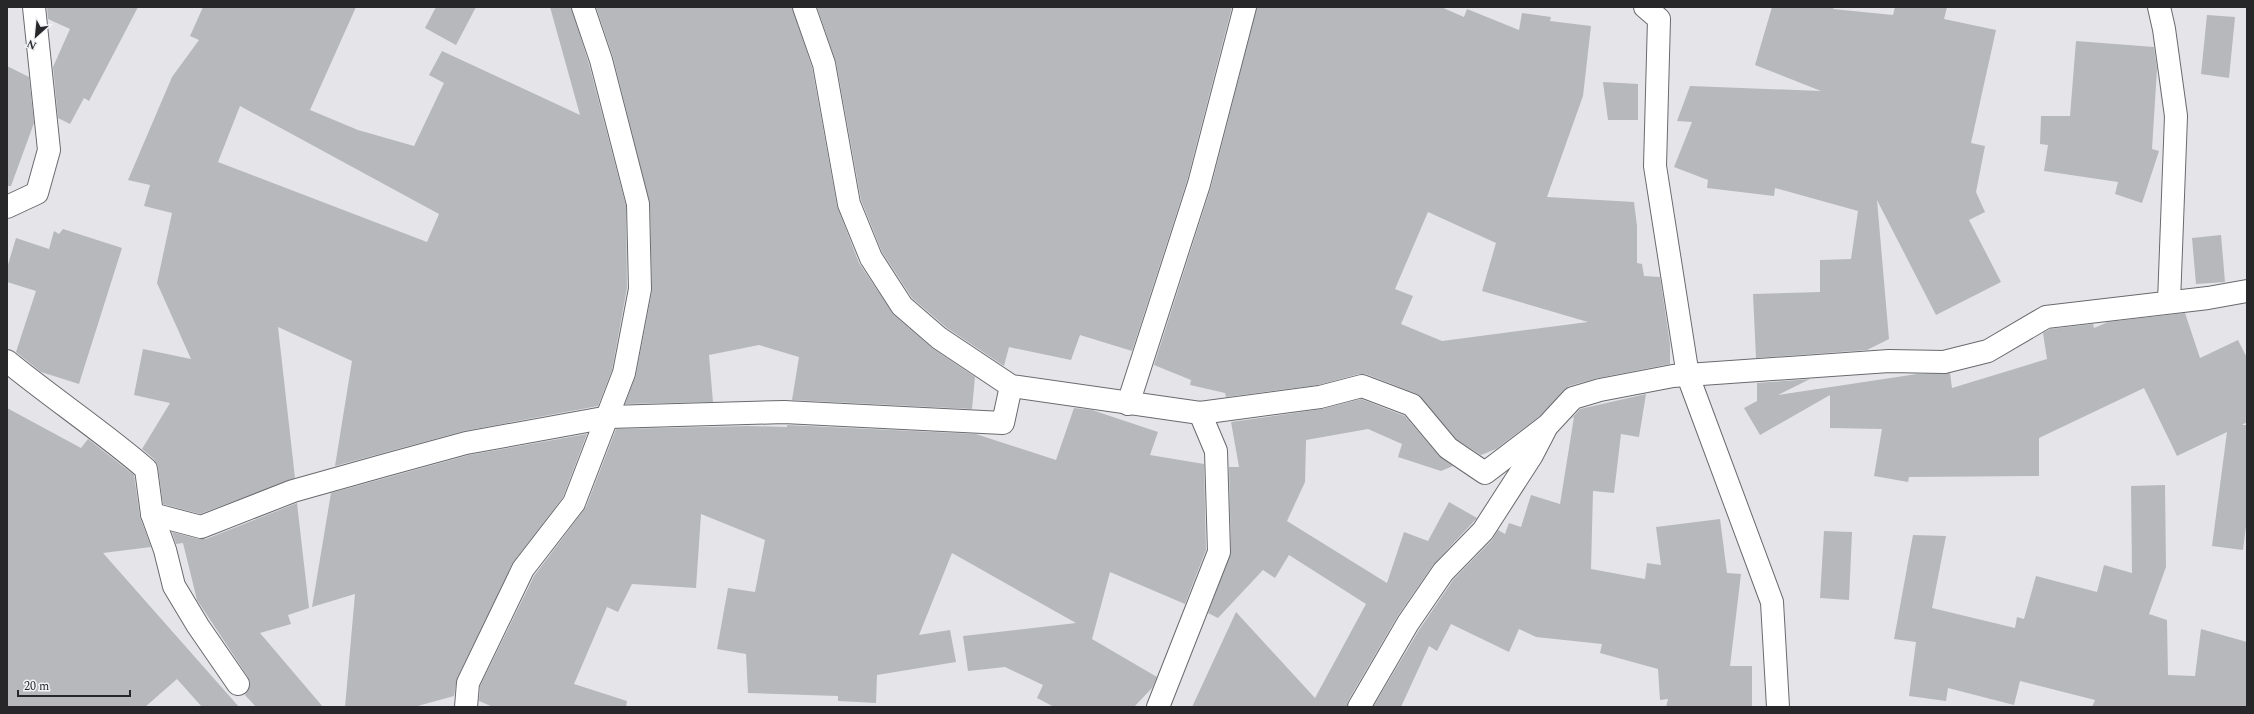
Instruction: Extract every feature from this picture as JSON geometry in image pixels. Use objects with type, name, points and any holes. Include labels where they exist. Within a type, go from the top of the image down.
[{"type":"street","points":[[7,207],[38,193],[49,150],[34,7]]},
{"type":"street","points":[[466,707],[468,683],[523,569],[574,503],[609,417],[624,373],[640,289],[638,204],[601,60],[583,7]]},
{"type":"street","points":[[804,7],[824,64],[849,204],[871,258],[902,306],[939,338],[1011,386],[1128,404],[1200,413],[1320,397],[1362,386],[1412,405],[1448,448],[1485,473],[1548,425],[1572,398],[1600,390],[1673,376],[1889,361],[1944,362],[1988,351],[2046,317],[2247,291]]},
{"type":"street","points":[[1128,404],[1199,184],[1245,7]]},
{"type":"street","points":[[1645,7],[1659,20],[1655,166],[1688,376],[1772,602],[1778,707]]},
{"type":"street","points":[[2159,7],[2164,29],[2176,116],[2169,302]]},
{"type":"street","points":[[7,361],[44,392],[117,444],[146,469],[152,514],[165,550],[174,586],[198,626],[238,684]]},
{"type":"street","points":[[152,514],[202,528],[293,491],[466,443],[609,417],[784,412],[1003,423],[1011,386]]},
{"type":"street","points":[[1158,707],[1219,552],[1216,452],[1200,413]]},
{"type":"street","points":[[1359,707],[1408,623],[1443,572],[1483,531],[1532,455],[1548,425]]},
{"type":"building","points":[[47,7],[138,7],[89,101],[84,98],[70,124],[58,118],[53,67],[70,29],[48,19]]},
{"type":"building","points":[[203,7],[356,7],[310,110],[358,130],[414,146],[444,83],[429,75],[442,51],[580,115],[550,7],[571,7],[589,64],[626,206],[627,288],[612,370],[598,406],[464,431],[335,466],[352,361],[278,327],[295,478],[200,514],[163,504],[158,467],[154,459],[142,449],[170,403],[134,395],[143,349],[191,359],[157,283],[172,213],[144,206],[150,185],[128,180],[172,77],[199,40],[190,36]],"holes":[[[240,106],[439,214],[427,242],[218,162]]]},
{"type":"building","points":[[436,7],[476,7],[456,45],[425,28]]},
{"type":"building","points":[[596,7],[792,7],[812,67],[837,206],[859,263],[894,315],[932,348],[975,377],[972,409],[792,400],[799,357],[759,345],[709,355],[713,402],[625,404],[636,375],[652,291],[650,204],[613,57]]},
{"type":"building","points":[[817,7],[1232,7],[1187,181],[1132,351],[1080,335],[1071,360],[1009,347],[1004,366],[947,328],[912,298],[882,252],[861,200],[836,62]]},
{"type":"building","points":[[1257,7],[1441,7],[1464,17],[1467,9],[1519,30],[1522,13],[1551,17],[1550,21],[1591,26],[1583,96],[1547,197],[1634,202],[1637,226],[1637,263],[1642,264],[1644,276],[1660,277],[1670,344],[1670,364],[1598,378],[1569,386],[1540,416],[1496,449],[1481,455],[1456,439],[1417,394],[1366,374],[1359,374],[1318,385],[1226,397],[1225,393],[1190,385],[1191,380],[1154,365],[1211,187]],"holes":[[[1428,212],[1496,243],[1482,291],[1588,322],[1442,341],[1401,324],[1413,296],[1395,289]]]},
{"type":"building","points":[[1772,7],[1834,7],[1833,9],[1893,15],[1895,7],[1947,7],[1944,19],[1996,30],[1971,143],[1985,146],[1976,192],[1985,212],[1969,220],[2001,282],[1936,315],[1877,200],[1889,339],[1867,350],[1756,358],[1753,294],[1820,292],[1820,260],[1851,259],[1858,211],[1775,188],[1774,196],[1707,188],[1708,180],[1674,167],[1692,122],[1677,121],[1690,86],[1821,91],[1755,65]]},
{"type":"building","points":[[2207,15],[2235,17],[2229,78],[2201,74]]},
{"type":"building","points":[[2076,41],[2154,47],[2157,69],[2152,149],[2159,151],[2142,203],[2115,194],[2118,182],[2044,171],[2048,145],[2040,144],[2041,116],[2070,116]]},
{"type":"building","points":[[7,66],[29,77],[34,123],[11,186],[7,186]]},
{"type":"building","points":[[1603,82],[1638,84],[1638,120],[1608,120]]},
{"type":"building","points":[[63,229],[122,248],[79,384],[41,372],[16,352],[36,291],[7,282],[7,268],[16,238],[49,249],[54,231],[59,234]]},
{"type":"building","points":[[2221,235],[2225,282],[2196,284],[2192,238]]},
{"type":"building","points":[[2185,313],[2200,358],[2238,340],[2247,358],[2247,422],[2242,425],[2247,425],[2247,518],[2243,550],[2212,546],[2227,432],[2177,456],[2144,388],[2039,438],[2039,476],[1909,477],[1908,482],[1874,476],[1882,429],[1830,428],[1830,395],[1760,435],[1744,408],[1757,401],[1757,383],[1810,379],[1778,395],[1917,374],[1950,373],[1952,388],[2047,359],[2043,333],[2050,329],[2093,324],[2094,328],[2108,322]]},
{"type":"building","points":[[1646,394],[1639,437],[1621,434],[1614,493],[1593,491],[1591,569],[1645,579],[1647,563],[1661,565],[1656,527],[1720,519],[1727,573],[1741,574],[1730,666],[1752,666],[1752,707],[1666,707],[1668,699],[1660,700],[1658,669],[1600,653],[1602,644],[1536,637],[1519,629],[1509,652],[1451,624],[1437,651],[1429,646],[1401,707],[1373,707],[1419,630],[1453,580],[1492,540],[1498,530],[1505,534],[1509,523],[1521,527],[1531,495],[1560,504],[1574,417],[1571,419],[1580,409]]},
{"type":"building","points":[[1361,399],[1405,416],[1439,456],[1453,466],[1441,471],[1398,457],[1402,444],[1368,429],[1306,440],[1305,482],[1287,521],[1387,583],[1404,532],[1428,541],[1449,502],[1477,518],[1433,565],[1397,617],[1348,701],[1347,707],[1192,707],[1236,612],[1315,698],[1366,604],[1289,555],[1275,578],[1263,570],[1218,618],[1208,613],[1231,552],[1229,467],[1239,467],[1231,422],[1322,409]]},
{"type":"building","points":[[7,408],[81,448],[88,439],[134,475],[140,517],[151,547],[103,553],[239,707],[202,707],[177,679],[145,707],[7,707]]},
{"type":"building","points":[[1074,408],[1092,410],[1158,432],[1150,455],[1204,464],[1206,550],[1185,604],[1110,572],[1092,639],[1157,677],[1152,688],[1134,707],[1054,707],[1037,698],[1043,685],[1005,667],[968,671],[963,636],[1076,623],[952,553],[919,635],[950,630],[956,662],[877,675],[876,703],[838,701],[838,696],[748,693],[746,654],[717,649],[728,588],[755,592],[765,540],[701,514],[696,588],[632,584],[618,612],[607,607],[574,684],[627,701],[626,707],[493,707],[479,701],[480,686],[534,576],[586,507],[616,429],[748,426],[787,427],[787,425],[976,434],[1056,460]]},
{"type":"building","points":[[587,434],[563,497],[512,564],[457,678],[454,696],[414,707],[345,707],[355,594],[312,607],[331,493],[469,455]]},
{"type":"building","points":[[2165,485],[2166,567],[2149,614],[2167,620],[2168,675],[2195,676],[2201,629],[2247,642],[2247,707],[2092,707],[2095,700],[2020,681],[2014,705],[1948,688],[1946,701],[1909,696],[1916,642],[1894,639],[1913,535],[1946,536],[1932,608],[2015,628],[2017,617],[2024,619],[2036,576],[2097,592],[2104,565],[2132,573],[2131,486]]},
{"type":"building","points":[[297,503],[309,608],[288,615],[291,624],[260,633],[323,707],[256,707],[245,695],[249,689],[248,677],[197,600],[183,543],[176,544],[172,532],[198,539],[206,539]]},
{"type":"building","points":[[1824,531],[1852,532],[1849,600],[1820,598]]}]
